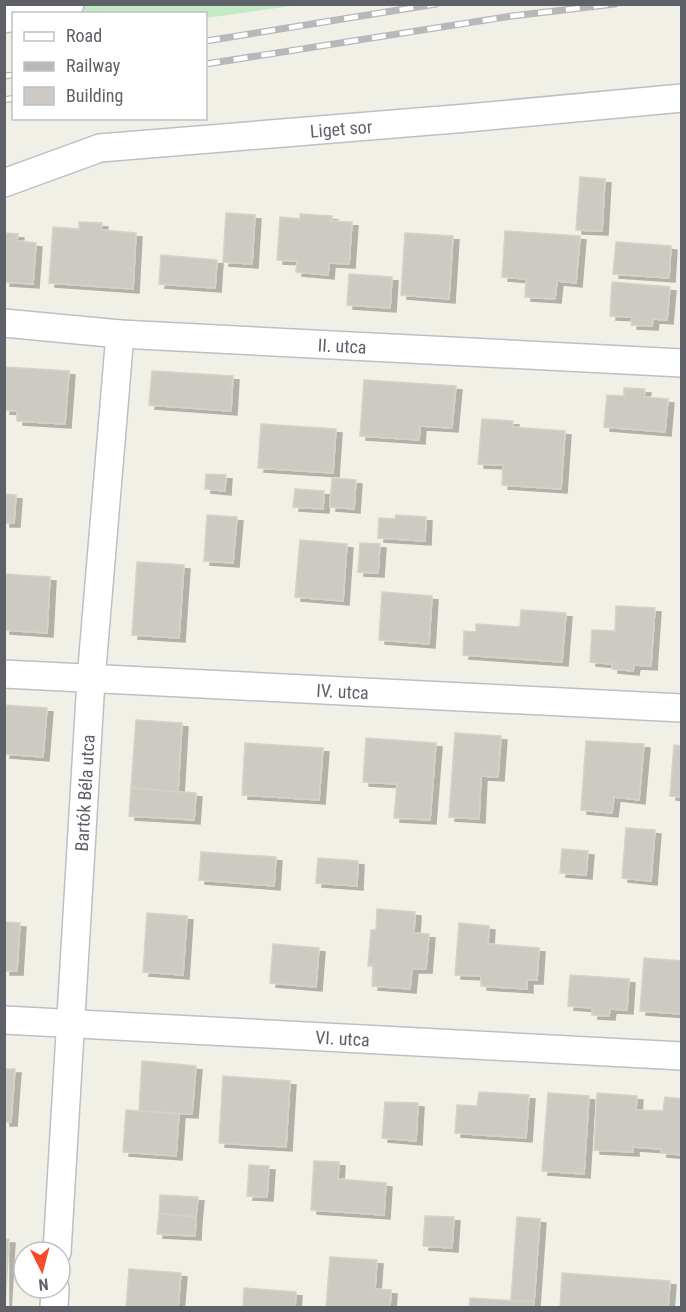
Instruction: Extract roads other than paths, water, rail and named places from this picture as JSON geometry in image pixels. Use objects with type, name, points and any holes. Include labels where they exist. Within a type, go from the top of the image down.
[{"type":"street","points":[[36,12],[70,4]]},
{"type":"street","name":"Liget sor","points":[[4,183],[100,148],[681,98]]},
{"type":"street","name":"II. utca","points":[[4,323],[120,334],[681,363]]},
{"type":"street","name":"Bartók Béla utca","points":[[58,1240],[91,680],[120,334]]},
{"type":"street","name":"IV. utca","points":[[4,674],[681,708]]},
{"type":"street","name":"VI. utca","points":[[4,1020],[681,1056]]},
{"type":"railway","points":[[207,41],[436,4]]},
{"type":"railway","points":[[207,64],[512,16],[615,4]]},
{"type":"railway","points":[[4,76],[12,75]]},
{"type":"railway","points":[[4,100],[12,98]]}]
